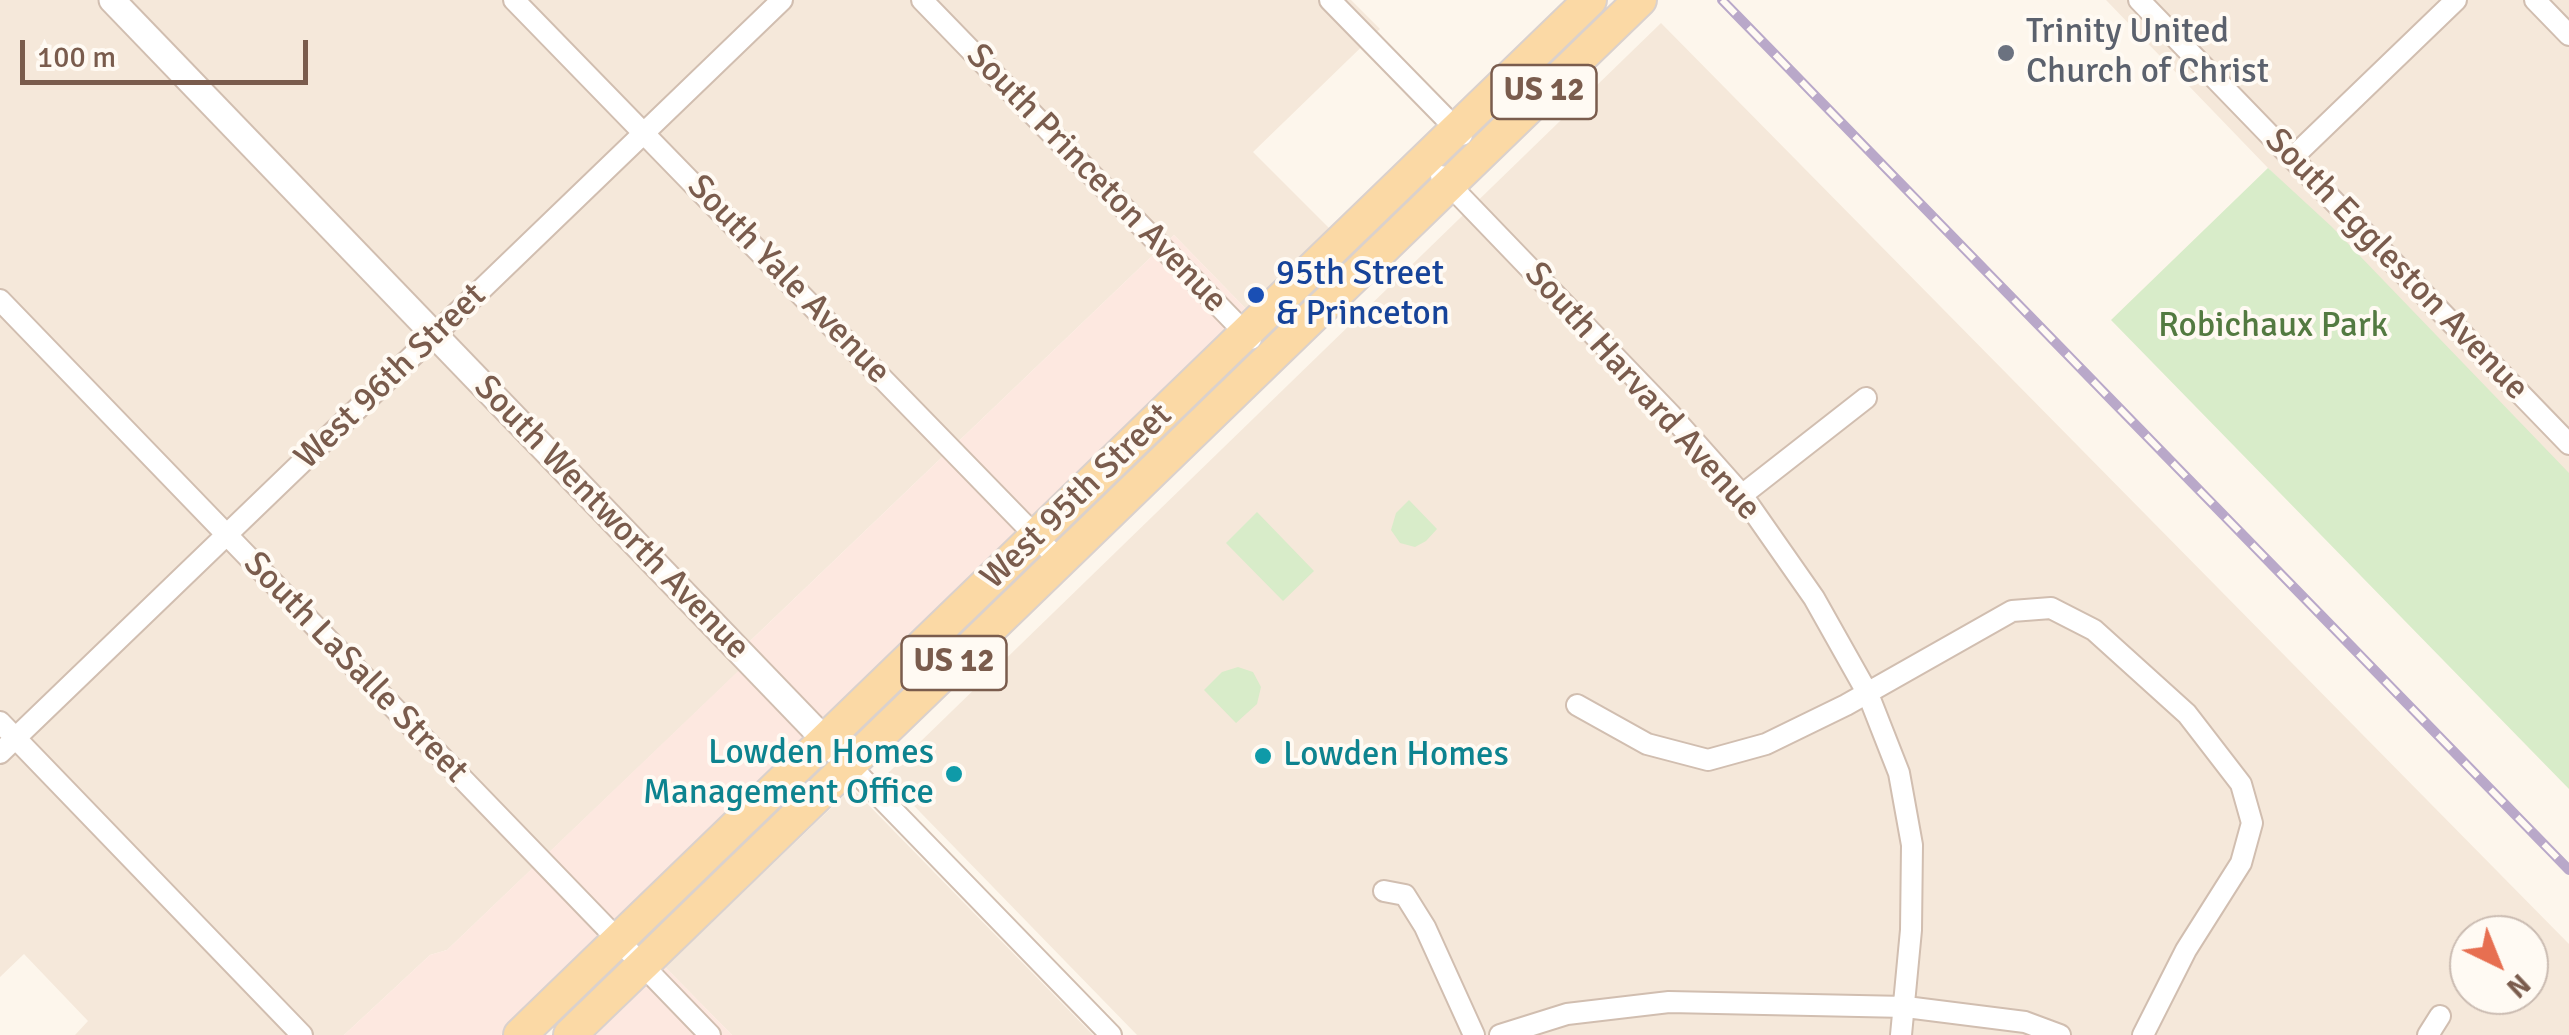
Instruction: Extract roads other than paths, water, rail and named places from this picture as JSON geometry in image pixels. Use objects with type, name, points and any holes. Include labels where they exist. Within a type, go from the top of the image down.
[{"type":"main road","name":"West 95th Street","points":[[520,1035],[1590,0]]},
{"type":"main road","name":"West 95th Street","points":[[570,1035],[1640,0]]},
{"type":"street","name":"South Wentworth Avenue","points":[[112,0],[1111,1035]]},
{"type":"street","name":"South Yale Avenue","points":[[514,0],[1060,561]]},
{"type":"street","name":"West 96th Street","points":[[8,746],[782,0]]},
{"type":"street","name":"South Princeton Avenue","points":[[922,0],[1270,358]]},
{"type":"street","points":[[1330,0],[1480,154]]},
{"type":"street","name":"South Eggleston Avenue","points":[[2138,0],[2569,444]]},
{"type":"street","points":[[2292,158],[2456,0]]},
{"type":"street","points":[[2535,0],[2569,35]]},
{"type":"street","name":"South Harvard Avenue","points":[[1425,160],[1670,414],[1742,495],[1814,598],[1868,694],[1898,773],[1912,845],[1906,1007]]},
{"type":"street","name":"South LaSalle Street","points":[[0,300],[710,1035]]},
{"type":"street","points":[[1742,495],[1866,398]]},
{"type":"street","points":[[1576,705],[1648,744],[1708,760],[1766,744],[1868,694],[2012,611],[2051,608],[2094,630],[2187,714],[2242,784],[2252,823],[2241,863],[2186,950],[2142,1035]]},
{"type":"street","points":[[0,722],[8,746],[302,1035]]},
{"type":"street","points":[[1384,891],[1405,895],[1415,911],[1474,1035]]},
{"type":"street","points":[[1500,1035],[1567,1014],[1669,1002],[1906,1007],[2025,1022],[2060,1035]]},
{"type":"street","points":[[1901,1035],[1906,1007]]},
{"type":"street","points":[[2428,1035],[2440,1016]]},
{"type":"railway","points":[[1722,0],[2569,870]]},
{"type":"place","name":"Trinity United Church of Christ","points":[[2006,53]]},
{"type":"place","name":"95th Street & Princeton","points":[[1256,295]]},
{"type":"place","name":"Lowden Homes","points":[[1263,756]]},
{"type":"place","name":"Lowden Homes Management Office","points":[[954,774]]},
{"type":"park label","name":"Robichaux Park","points":[[2273,327]]}]
